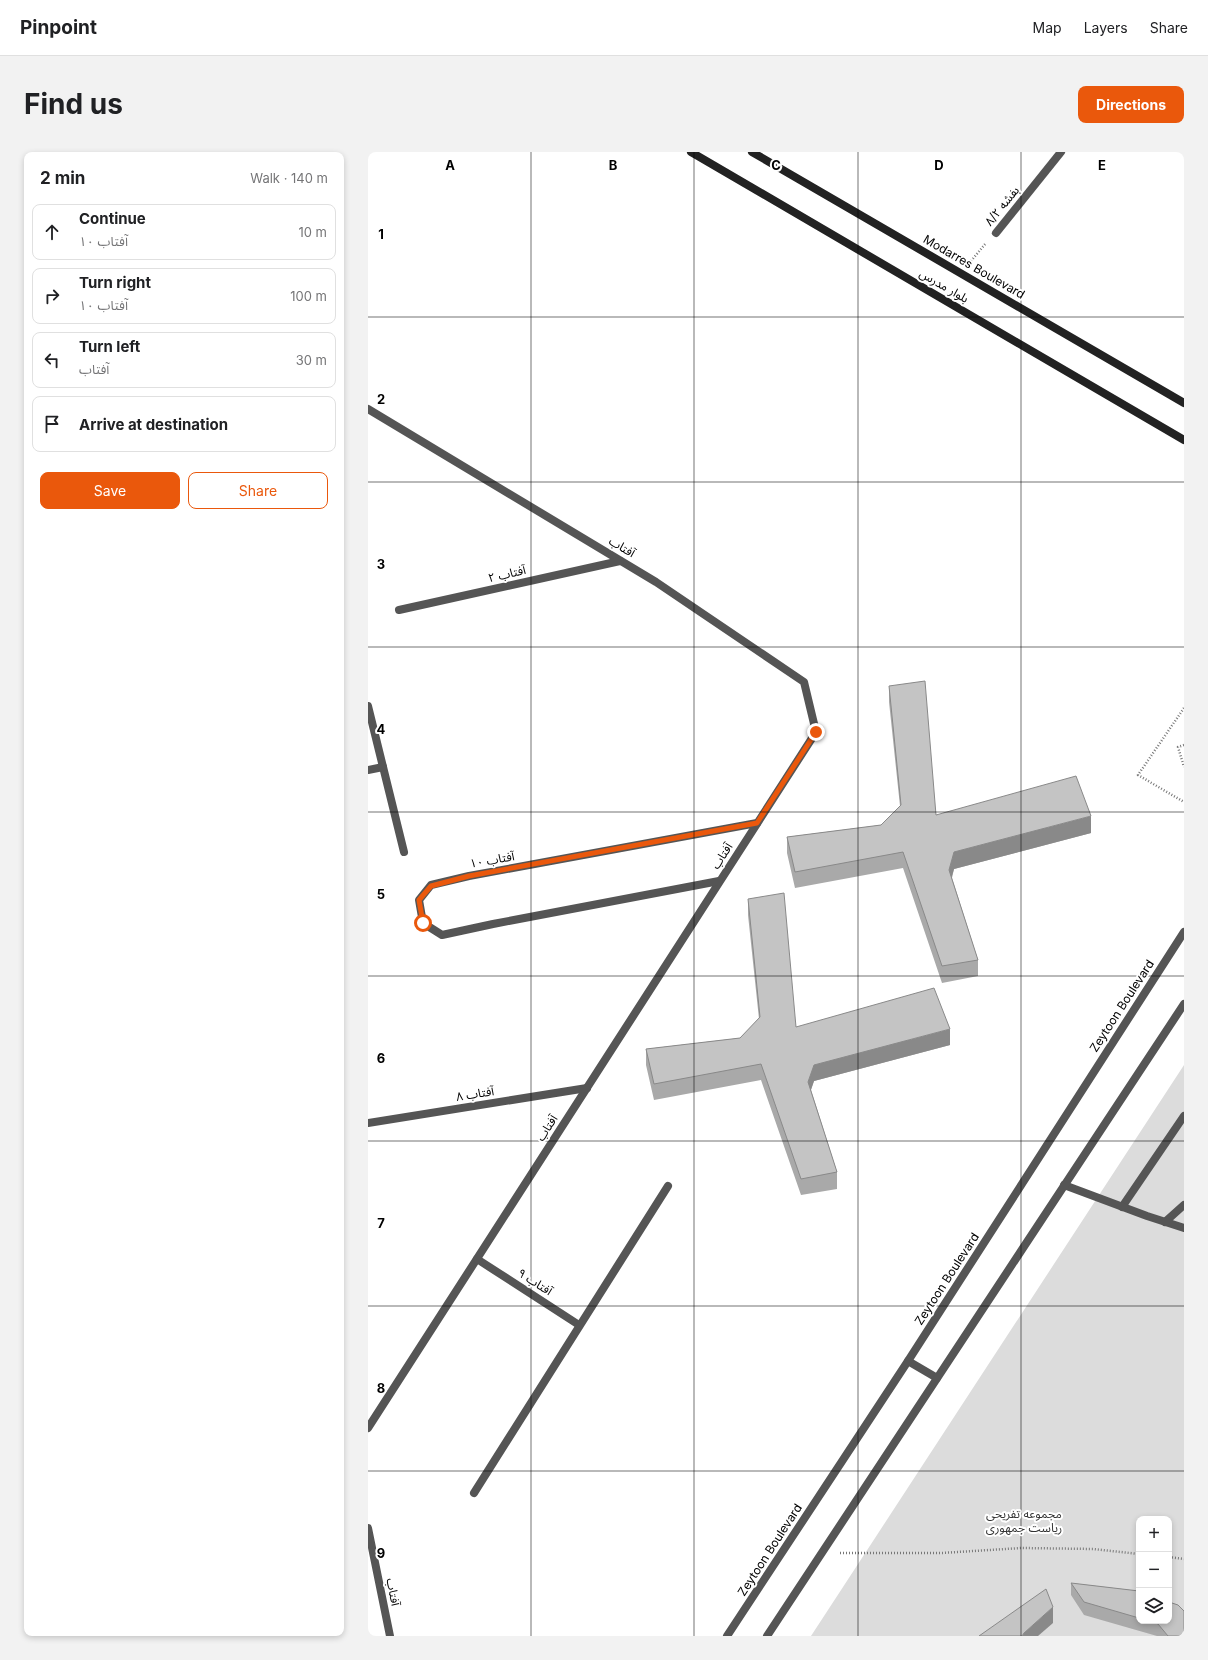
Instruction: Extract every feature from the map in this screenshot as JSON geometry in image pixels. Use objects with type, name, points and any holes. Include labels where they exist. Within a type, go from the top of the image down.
[{"type":"main road","name":"بلوار مدرس","points":[[692,152],[1184,440]]},
{"type":"main road","name":"Modarres Boulevard","points":[[752,152],[765,155],[960,273],[1184,403]]},
{"type":"street","name":"بفشه ۸/۲","points":[[996,233],[1061,152]]},
{"type":"street","name":"آفتاب","points":[[368,408],[656,582],[804,682],[816,732],[368,1428]]},
{"type":"street","name":"آفتاب ۲","points":[[399,610],[620,561]]},
{"type":"street","points":[[368,706],[404,852]]},
{"type":"street","points":[[368,770],[383,767]]},
{"type":"street","name":"آفتاب ۱۰","points":[[720,882],[493,924],[442,935],[423,923],[419,900],[431,886],[469,876],[757,823]]},
{"type":"street","name":"Zeytoon Boulevard","points":[[728,1636],[908,1361],[1184,932]]},
{"type":"street","points":[[766,1636],[1184,1004]]},
{"type":"street","name":"آفتاب ۸","points":[[368,1123],[586,1088]]},
{"type":"street","points":[[1122,1207],[1184,1116]]},
{"type":"street","points":[[1064,1185],[1184,1228]]},
{"type":"street","points":[[474,1493],[668,1186]]},
{"type":"street","points":[[1165,1222],[1184,1205]]},
{"type":"street","name":"آفتاب ۹","points":[[477,1259],[579,1325]]},
{"type":"street","points":[[908,1361],[937,1378]]},
{"type":"street","name":"آفتاب","points":[[368,1528],[390,1636]]},
{"type":"path","name":"بفشه ۸/۲","points":[[960,273],[996,233]]},
{"type":"path","points":[[1184,708],[1138,775],[1184,802]]},
{"type":"path","points":[[1184,745],[1178,747],[1184,768]]},
{"type":"path","points":[[821,1553],[942,1553],[1021,1548],[1094,1549],[1136,1554]]},
{"type":"path","points":[[1172,1558],[1184,1559]]},
{"type":"green space","name":"مجموعه تفریحی ریاست جمهوری","points":[[1184,1065],[1184,1636],[811,1636]]},
{"type":"building","points":[[925,681],[936,815],[1076,776],[1091,816],[954,852],[949,870],[978,960],[942,966],[903,852],[795,872],[787,837],[881,825],[901,805],[889,686]]},
{"type":"building","points":[[784,893],[796,1027],[934,988],[950,1029],[814,1065],[808,1082],[837,1172],[801,1179],[761,1064],[654,1084],[646,1049],[740,1038],[760,1017],[748,899]]},
{"type":"building","points":[[1071,1583],[1136,1591],[1136,1617],[1084,1602]]},
{"type":"building","points":[[1046,1589],[1053,1607],[1022,1636],[979,1636]]},
{"type":"building","points":[[1172,1603],[1178,1605],[1184,1611],[1184,1636],[1168,1636],[1158,1624],[1172,1624]]},
{"type":"route","points":[[423,923],[419,900],[431,886],[469,876],[757,823],[816,732]]}]
